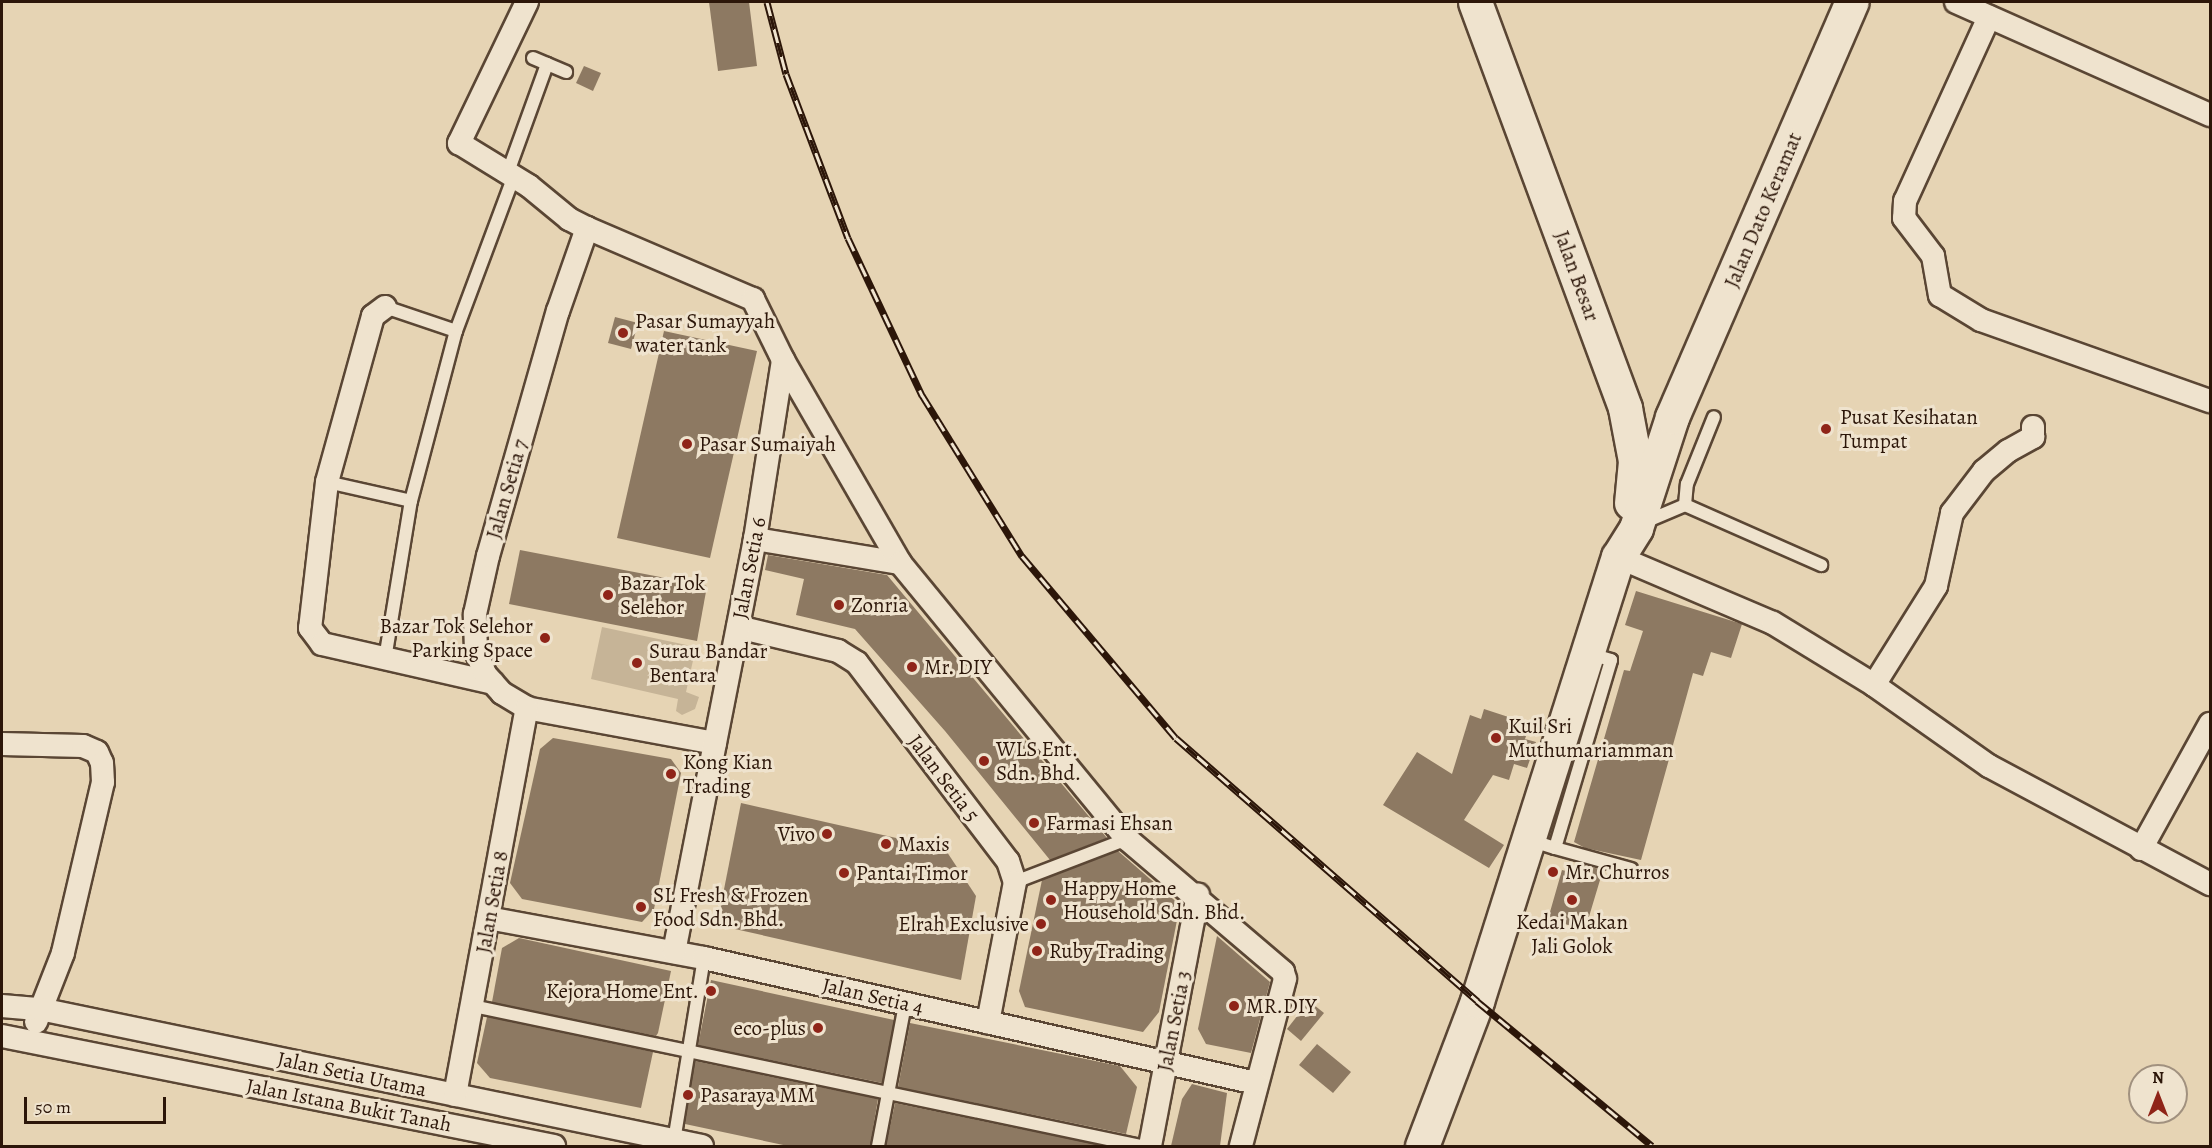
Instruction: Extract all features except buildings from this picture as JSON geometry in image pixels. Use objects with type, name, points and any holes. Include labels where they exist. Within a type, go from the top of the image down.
[{"type":"street","points":[[526,2],[459,139],[464,150],[511,174],[587,228],[740,290],[760,310],[783,360],[900,563],[1127,839],[1198,896],[1284,974],[1241,1146]]},
{"type":"street","name":"Jalan Besar","points":[[1475,2],[1625,408],[1635,461],[1635,489],[1618,557]]},
{"type":"street","name":"Jalan Dato Keramat","points":[[1618,557],[1636,528],[1672,417],[1852,2]]},
{"type":"street","points":[[1956,2],[2211,115]]},
{"type":"street","points":[[1989,17],[1905,201],[1904,218],[1933,256],[1940,295],[1981,320],[2211,401]]},
{"type":"street","name":"Jalan Setia 7","points":[[587,228],[555,323],[475,614],[477,656],[493,683],[502,693],[528,708],[715,743]]},
{"type":"street","points":[[385,307],[373,316],[327,482],[310,628],[322,644],[493,683]]},
{"type":"street","name":"Jalan Setia 6","points":[[674,952],[755,538],[783,360]]},
{"type":"street","points":[[1625,408],[1654,427],[1663,427],[1672,417]]},
{"type":"street","points":[[1874,686],[1936,586],[1952,513],[1984,471],[2008,451],[2032,437],[2033,427]]},
{"type":"street","points":[[755,538],[900,563]]},
{"type":"street","points":[[1422,1146],[1477,1001],[1542,844],[1586,652],[1618,557],[1773,623],[1874,686],[1989,766],[2141,849],[2211,884]]},
{"type":"street","name":"Jalan Setia 5","points":[[738,627],[838,651],[857,663],[1008,861],[1015,882]]},
{"type":"street","name":"Jalan Setia 8","points":[[455,1095],[528,708]]},
{"type":"street","points":[[2141,849],[2211,724]]},
{"type":"street","points":[[2,744],[83,746],[97,752],[102,763],[103,782],[63,952],[30,1041]]},
{"type":"street","points":[[988,1022],[1015,882]]},
{"type":"street","name":"Jalan Setia 3","points":[[1150,1146],[1198,896]]},
{"type":"street","name":"Jalan Setia 4","points":[[488,918],[704,958],[1256,1083]]},
{"type":"street","name":"Jalan Setia Utama","points":[[2,1006],[40,1009],[702,1146]]},
{"type":"street","name":"Jalan Istana Bukit Tanah","points":[[2,1036],[554,1146]]},
{"type":"lane","points":[[533,58],[566,72]]},
{"type":"lane","points":[[385,659],[411,501],[456,331],[547,64]]},
{"type":"lane","points":[[385,307],[456,331]]},
{"type":"lane","points":[[1685,505],[1687,484],[1714,417]]},
{"type":"lane","points":[[327,482],[411,501]]},
{"type":"lane","points":[[1636,528],[1661,512],[1685,505],[1821,565]]},
{"type":"lane","points":[[1015,882],[1127,839]]},
{"type":"lane","points":[[1542,844],[1630,869]]},
{"type":"lane","points":[[674,1141],[704,958]]},
{"type":"lane","points":[[878,1146],[905,1004]]},
{"type":"lane","points":[[473,1006],[1141,1146]]},
{"type":"shaded area","points":[[602,627],[696,647],[686,692],[699,697],[695,709],[682,715],[676,711],[678,699],[591,679]]},
{"type":"railway","points":[[767,2],[786,74],[848,238],[922,395],[1022,556],[1176,738],[1477,1001],[1652,1146]]},
{"type":"place","name":"Pasar Sumayyah water tank","points":[[623,333]]},
{"type":"place","name":"Pusat Kesihatan Tumpat","points":[[1826,429]]},
{"type":"place","name":"Pasar Sumaiyah","points":[[687,444]]},
{"type":"place","name":"Bazar Tok Selehor","points":[[608,595]]},
{"type":"place","name":"Zonria","points":[[839,605]]},
{"type":"place","name":"Bazar Tok Selehor Parking Space","points":[[545,638]]},
{"type":"place","name":"Surau Bandar Bentara","points":[[637,663]]},
{"type":"place","name":"Mr. DIY","points":[[912,667]]},
{"type":"place","name":"Kuil Sri Muthumariamman","points":[[1496,738]]},
{"type":"place","name":"WLS Ent. Sdn. Bhd.","points":[[984,761]]},
{"type":"place","name":"Kong Kian Trading","points":[[671,774]]},
{"type":"place","name":"Farmasi Ehsan","points":[[1034,823]]},
{"type":"place","name":"Vivo","points":[[827,834]]},
{"type":"place","name":"Maxis","points":[[886,844]]},
{"type":"place","name":"Mr. Churros","points":[[1553,872]]},
{"type":"place","name":"Pantai Timor","points":[[844,873]]},
{"type":"place","name":"Happy Home Household Sdn. Bhd.","points":[[1051,900]]},
{"type":"place","name":"Kedai Makan Jali Golok","points":[[1572,900]]},
{"type":"place","name":"SL Fresh & Frozen Food Sdn. Bhd.","points":[[641,907]]},
{"type":"place","name":"Elrah Exclusive","points":[[1041,924]]},
{"type":"place","name":"Ruby Trading","points":[[1037,951]]},
{"type":"place","name":"Kejora Home Ent.","points":[[711,991]]},
{"type":"place","name":"MR.DIY","points":[[1234,1006]]},
{"type":"place","name":"eco-plus","points":[[818,1028]]},
{"type":"place","name":"Pasaraya MM","points":[[688,1095]]}]
